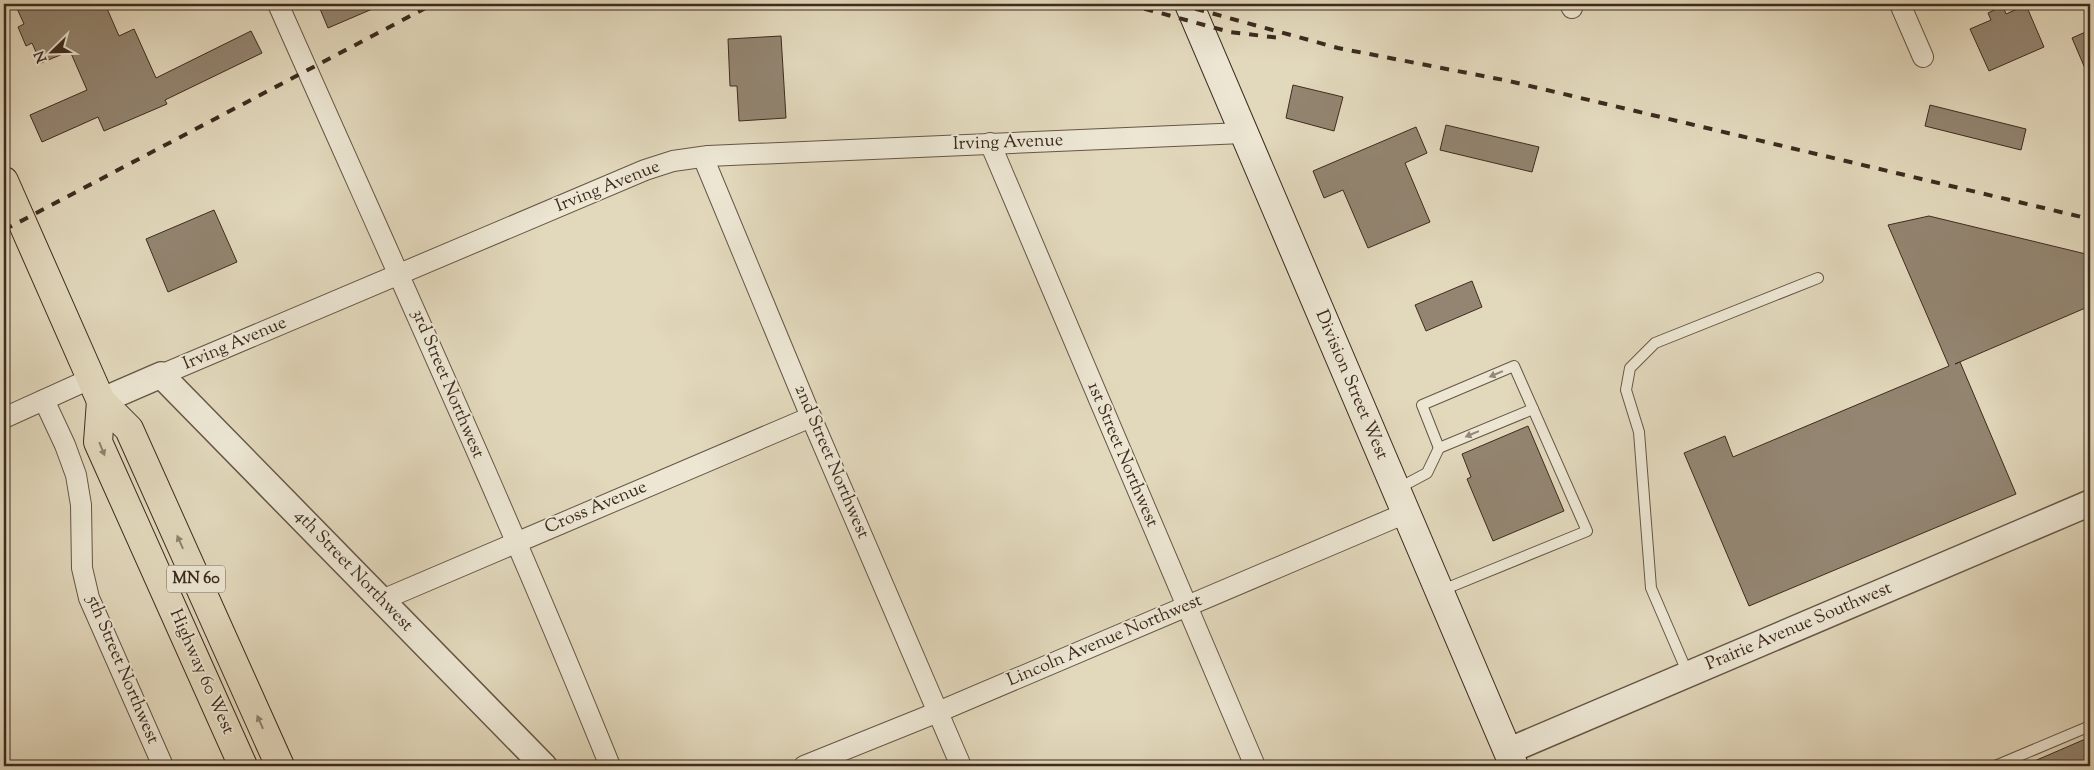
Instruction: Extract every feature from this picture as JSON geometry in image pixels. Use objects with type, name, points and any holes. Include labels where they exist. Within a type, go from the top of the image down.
[{"type":"main road","name":"Division Street West","points":[[1189,4],[1511,759]]},
{"type":"main road","name":"MN 60","points":[[4,181],[95,390]]},
{"type":"main road","name":"Highway 60 West","points":[[95,390],[98,442],[243,766]]},
{"type":"main road","name":"Highway 60 West","points":[[95,390],[129,429],[280,766]]},
{"type":"street","name":"3rd Street Northwest","points":[[278,4],[399,274],[610,766]]},
{"type":"street","points":[[1900,4],[1923,57]]},
{"type":"street","name":"Irving Avenue","points":[[4,418],[44,400],[161,375],[645,170],[674,161],[703,157],[990,143],[1243,134]]},
{"type":"street","name":"1st Street Northwest","points":[[990,143],[1255,766]]},
{"type":"street","name":"2nd Street Northwest","points":[[703,157],[811,417],[961,766]]},
{"type":"street","name":"4th Street Northwest","points":[[161,375],[544,766]]},
{"type":"street","name":"5th Street Northwest","points":[[44,400],[66,445],[76,475],[80,505],[82,568],[89,598],[163,766]]},
{"type":"street","name":"Cross Avenue","points":[[382,600],[811,417]]},
{"type":"street","name":"Lincoln Avenue Northwest","points":[[804,766],[938,712],[1186,607],[1401,501]]},
{"type":"street","name":"Prairie Avenue Southwest","points":[[1511,759],[1688,674],[2090,504]]},
{"type":"lane","points":[[1688,674],[1651,588],[1639,432],[1626,390],[1630,368],[1655,344],[1818,278]]},
{"type":"lane","points":[[1439,448],[1422,405],[1514,366],[1587,531],[1439,592]]},
{"type":"lane","points":[[1401,501],[1427,473],[1439,448],[1533,409]]},
{"type":"lane","points":[[1995,766],[2090,726]]},
{"type":"building","points":[[15,4],[105,4],[119,36],[134,29],[156,78],[251,31],[262,53],[165,100],[167,104],[104,131],[98,117],[42,142],[30,115],[87,90],[70,51],[41,63],[32,43],[26,46],[18,27],[24,24]]},
{"type":"building","points":[[318,4],[384,4],[328,28]]},
{"type":"building","points":[[2026,5],[2044,47],[1989,71],[1970,29],[1991,20],[1988,13],[2003,6],[2006,14]]},
{"type":"building","points":[[2090,30],[2090,80],[2072,38]]},
{"type":"building","points":[[781,36],[786,118],[739,121],[737,86],[730,86],[728,39]]},
{"type":"building","points":[[1293,85],[1343,97],[1334,131],[1286,118]]},
{"type":"building","points":[[1930,105],[2026,129],[2021,150],[1925,126]]},
{"type":"building","points":[[1446,125],[1539,147],[1532,172],[1440,150]]},
{"type":"building","points":[[1416,127],[1427,153],[1405,163],[1430,222],[1368,248],[1343,190],[1324,198],[1313,171]]},
{"type":"building","points":[[214,210],[237,262],[168,292],[146,239]]},
{"type":"building","points":[[1929,216],[2090,255],[2090,306],[1955,364],[1960,362],[2016,494],[1749,606],[1684,453],[1725,436],[1733,457],[1949,366],[1888,225]]},
{"type":"building","points":[[1472,281],[1482,307],[1426,331],[1415,305]]},
{"type":"building","points":[[1528,426],[1564,511],[1493,541],[1467,479],[1471,477],[1462,454]]},
{"type":"building","points":[[2090,737],[2090,766],[2023,766]]},
{"type":"railway","points":[[4,230],[433,4]]},
{"type":"railway","points":[[1127,4],[1230,32],[1280,38]]},
{"type":"railway","points":[[1178,4],[1338,48],[1509,81],[2090,219]]}]
